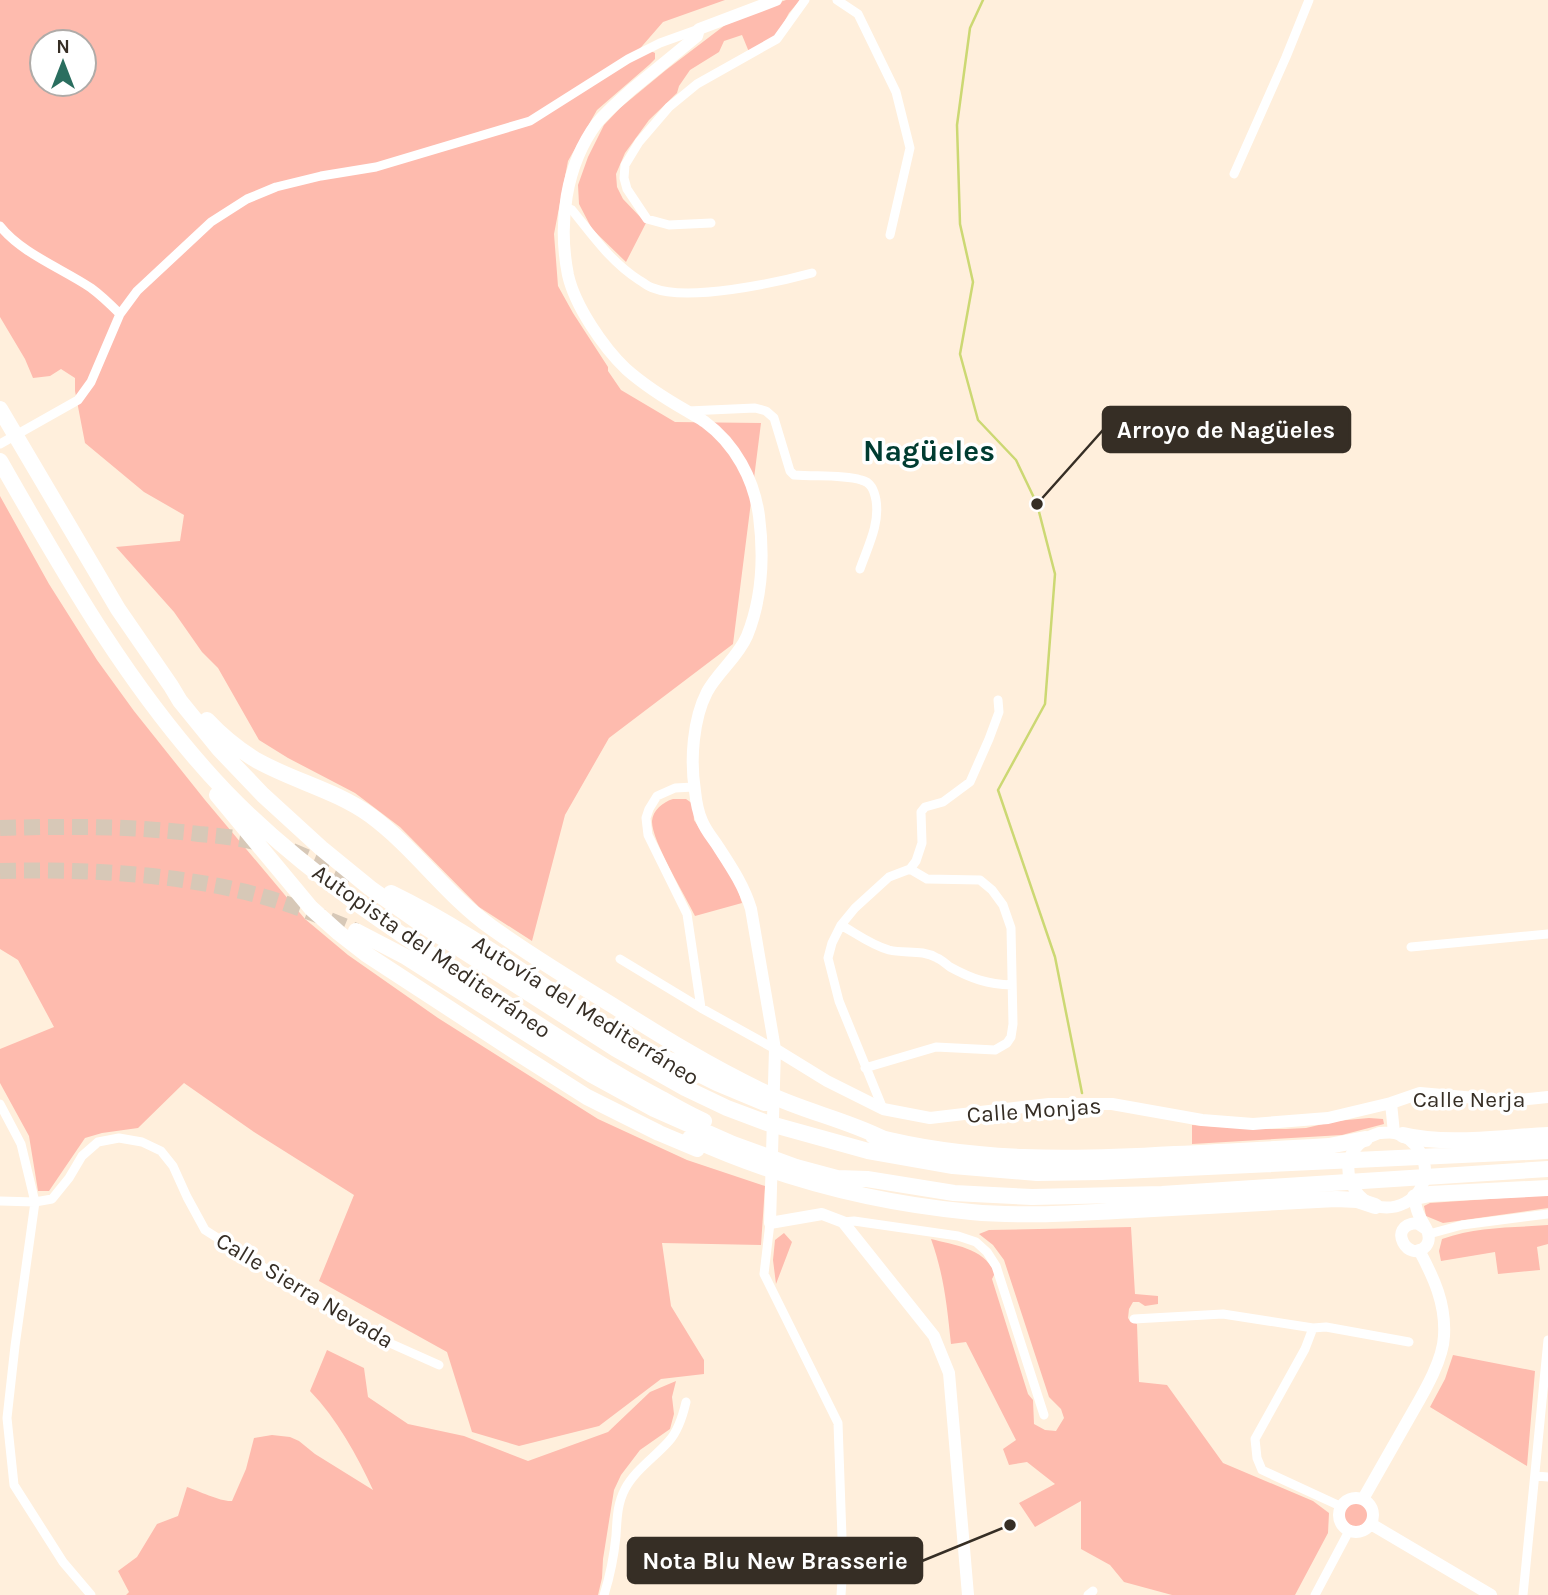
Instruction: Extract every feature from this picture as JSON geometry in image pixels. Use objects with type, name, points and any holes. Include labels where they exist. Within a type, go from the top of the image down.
[{"type":"highway","name":"Autopista del Mediterráneo","points":[[0,409],[118,609],[180,701],[219,749],[263,795],[321,848],[424,926],[616,1049],[727,1108],[767,1123],[796,1130]]},
{"type":"highway","name":"Autopista del Mediterráneo","points":[[0,461],[97,625],[155,708],[227,792],[257,822],[325,879],[412,943],[638,1087],[695,1117],[796,1157],[867,1179]]},
{"type":"highway","points":[[172,686],[215,729],[257,761],[337,795],[373,817],[473,913],[548,966],[669,1040],[766,1094],[883,1138]]},
{"type":"highway","points":[[155,708],[164,731],[312,908],[366,954],[587,1097],[659,1133],[737,1164],[756,1166]]},
{"type":"highway","name":"Autovía del Mediterráneo","points":[[373,887],[409,902],[443,922],[645,1052],[796,1130]]},
{"type":"highway","name":"Autovía del Mediterráneo","points":[[356,931],[406,957],[592,1075],[654,1110],[733,1144],[796,1167],[837,1178],[867,1179]]},
{"type":"highway","points":[[645,1052],[673,1061],[766,1104],[883,1138],[936,1149],[988,1155],[1075,1159],[1329,1146],[1365,1139]]},
{"type":"highway","points":[[592,1075],[609,1093],[720,1152],[756,1166],[838,1189],[903,1202],[970,1212],[1007,1214],[1336,1199],[1357,1200],[1375,1206]]},
{"type":"highway","points":[[796,1130],[868,1151],[929,1162],[1037,1173],[1548,1151]]},
{"type":"highway","points":[[1398,1134],[1423,1140],[1548,1135]]},
{"type":"highway","points":[[867,1179],[988,1196],[1102,1196],[1548,1169]]},
{"type":"highway","points":[[1415,1198],[1430,1194],[1548,1188]]},
{"type":"street","points":[[0,444],[78,400],[92,382],[120,314],[136,291],[211,222],[247,199],[276,187],[376,167],[530,121],[628,59],[660,43],[776,0]]},
{"type":"street","points":[[710,223],[669,225],[647,219],[627,189],[625,165],[639,142],[668,107],[697,84],[778,39],[805,0]]},
{"type":"street","points":[[837,0],[858,14],[875,47],[896,92],[910,148],[890,235]]},
{"type":"street","points":[[1234,174],[1309,0]]},
{"type":"street","points":[[699,29],[697,36],[606,113],[596,125],[574,166],[565,207],[564,226],[569,276],[583,313],[601,341],[628,371],[721,435],[737,455],[751,482],[759,514],[761,563],[757,608],[746,639],[707,691],[697,720],[693,743],[694,787],[703,824],[740,881],[751,909],[775,1049],[772,1207],[764,1274],[838,1423],[843,1566],[841,1595]]},
{"type":"street","points":[[660,43],[667,60]]},
{"type":"street","points":[[565,207],[572,210],[603,249],[627,272],[653,288],[682,294],[742,288],[812,273]]},
{"type":"street","points":[[0,226],[5,233],[34,254],[92,289],[120,314]]},
{"type":"street","points":[[686,411],[755,408],[766,411],[774,418],[790,471],[794,475],[863,480],[874,489],[878,511],[876,526],[860,569]]},
{"type":"street","points":[[883,1109],[839,1001],[828,958],[832,943],[841,925],[855,908],[889,877],[910,869],[916,861],[922,844],[921,812],[925,807],[943,802],[970,782],[999,712],[998,701]]},
{"type":"street","points":[[694,787],[675,788],[657,796],[646,818],[648,835],[687,914],[701,1008]]},
{"type":"street","points":[[866,1068],[936,1047],[985,1050],[999,1048],[1011,1037],[1011,928],[1003,905],[980,880],[927,879],[910,869]]},
{"type":"street","points":[[841,925],[868,942],[890,950],[937,957],[962,974],[980,982],[1012,985]]},
{"type":"street","points":[[1412,947],[1548,934]]},
{"type":"street","points":[[620,959],[775,1049]]},
{"type":"street","name":"Calle Monjas","points":[[775,1049],[827,1082],[883,1109],[930,1118],[1049,1104],[1112,1104],[1202,1120],[1253,1124],[1328,1118],[1391,1103]]},
{"type":"street","name":"Calle Nerja","points":[[1391,1103],[1420,1094],[1509,1101],[1548,1097]]},
{"type":"street","points":[[1391,1103],[1398,1134]]},
{"type":"street","points":[[0,1104],[21,1144],[35,1202],[7,1418],[15,1485],[63,1562],[91,1595]]},
{"type":"street","points":[[1379,1133],[1398,1134],[1414,1143],[1422,1155],[1424,1182],[1415,1198],[1396,1207],[1375,1206],[1357,1194],[1352,1185],[1349,1165],[1352,1155],[1365,1139],[1379,1133]]},
{"type":"street","name":"Calle Sierra Nevada","points":[[35,1202],[52,1199],[82,1156],[98,1142],[118,1138],[142,1142],[161,1151],[173,1166],[205,1230],[365,1332],[439,1365]]},
{"type":"street","points":[[1415,1198],[1418,1213],[1427,1231],[1429,1241],[1425,1247],[1413,1251],[1407,1248],[1401,1237],[1407,1226],[1417,1223],[1427,1231],[1548,1214]]},
{"type":"street","points":[[0,1201],[35,1202]]},
{"type":"street","points":[[1396,1207],[1407,1226]]},
{"type":"street","points":[[771,1223],[822,1214],[843,1222],[854,1221],[958,1236],[976,1242],[988,1252],[996,1266],[1044,1415]]},
{"type":"street","points":[[843,1222],[934,1336],[949,1373],[968,1595]]},
{"type":"street","points":[[1363,1499],[1425,1390],[1443,1349],[1444,1313],[1435,1280],[1419,1250]]},
{"type":"street","points":[[1134,1319],[1223,1314],[1313,1328],[1326,1327],[1409,1342]]},
{"type":"street","points":[[1313,1328],[1305,1349],[1255,1439],[1256,1458],[1262,1470],[1340,1506]]},
{"type":"street","points":[[1523,1595],[1546,1390],[1548,1340]]},
{"type":"street","points":[[604,1595],[614,1548],[617,1511],[623,1492],[631,1479],[671,1439],[683,1416],[686,1402]]},
{"type":"street","points":[[1536,1476],[1548,1476]]},
{"type":"street","points":[[1355,1497],[1363,1499],[1370,1506],[1373,1515],[1371,1524],[1365,1530],[1349,1531],[1341,1525],[1338,1516],[1340,1506],[1355,1497]]},
{"type":"street","points":[[1371,1524],[1491,1595]]},
{"type":"street","points":[[1315,1595],[1349,1531]]},
{"type":"shaded area","points":[[0,0],[725,0],[663,22],[630,60],[651,51],[655,53],[655,59],[649,65],[597,110],[568,161],[554,234],[558,286],[621,390],[675,422],[761,423],[733,644],[609,738],[565,815],[532,941],[479,907],[400,827],[355,793],[259,740],[218,668],[202,652],[174,612],[116,547],[180,541],[184,515],[144,492],[85,443],[75,378],[61,369],[50,376],[33,378],[0,317]]},
{"type":"shaded area","points":[[786,0],[800,0],[789,13],[775,39],[749,52],[742,35],[724,41],[719,52],[690,70],[677,93],[649,120],[625,153],[616,174],[617,187],[623,199],[646,223],[626,262],[592,229],[579,204],[578,185],[604,125],[666,70],[733,19]]},
{"type":"shaded area","points":[[0,496],[49,584],[97,660],[205,800],[305,919],[348,955],[438,1018],[598,1119],[687,1160],[765,1186],[761,1245],[662,1243],[671,1306],[704,1360],[704,1374],[661,1379],[599,1426],[519,1446],[472,1432],[447,1352],[319,1281],[354,1195],[254,1132],[184,1083],[138,1128],[85,1138],[49,1191],[38,1191],[29,1136],[0,1083],[0,1049],[54,1027],[18,960],[0,949]]},
{"type":"shaded area","points":[[673,799],[686,799],[693,804],[694,820],[736,884],[742,903],[695,916],[653,830],[652,821],[656,810]]},
{"type":"shaded area","points":[[1369,1118],[1383,1119],[1384,1124],[1342,1135],[1192,1144],[1192,1125],[1286,1129]]},
{"type":"shaded area","points":[[1548,1195],[1548,1208],[1443,1223],[1426,1216],[1424,1206],[1430,1203]]},
{"type":"shaded area","points":[[1548,1225],[1548,1244],[1537,1247],[1540,1270],[1498,1274],[1495,1252],[1441,1261],[1439,1251],[1442,1239],[1481,1230]]},
{"type":"shaded area","points":[[1131,1227],[1135,1294],[1158,1296],[1158,1304],[1145,1306],[1133,1302],[1129,1309],[1128,1318],[1137,1324],[1139,1382],[1167,1385],[1223,1463],[1313,1501],[1329,1513],[1328,1533],[1295,1595],[1172,1595],[1124,1582],[1110,1565],[1081,1549],[1081,1501],[1035,1527],[1019,1503],[1055,1484],[1027,1462],[1009,1465],[1003,1449],[1016,1440],[966,1342],[951,1344],[942,1278],[931,1239],[968,1249],[984,1258],[990,1265],[995,1273],[992,1279],[1028,1394],[1033,1400],[1034,1424],[1045,1430],[1056,1431],[1064,1418],[1061,1409],[1049,1397],[1004,1260],[993,1245],[979,1234],[989,1230]]},
{"type":"shaded area","points":[[784,1233],[792,1242],[776,1284],[773,1260],[775,1240]]},
{"type":"shaded area","points":[[327,1350],[364,1368],[368,1397],[408,1424],[464,1436],[528,1461],[608,1432],[650,1392],[676,1381],[672,1397],[674,1414],[670,1429],[640,1450],[621,1475],[614,1490],[598,1595],[126,1595],[129,1592],[118,1571],[137,1557],[157,1524],[178,1516],[187,1487],[232,1501],[246,1469],[254,1438],[272,1435],[290,1437],[373,1490],[346,1438],[310,1391]]},
{"type":"shaded area","points":[[1453,1355],[1535,1371],[1527,1466],[1430,1407],[1445,1379]]},
{"type":"shaded area","points":[[1355,1501],[1364,1505],[1368,1514],[1364,1523],[1355,1527],[1346,1523],[1342,1514],[1346,1505]]},
{"type":"waterway","points":[[983,0],[970,28],[957,125],[960,224],[973,282],[960,354],[978,420],[1016,460],[1037,504],[1055,574],[1045,704],[998,790],[1055,957],[1082,1093]]},
{"type":"tunnel","points":[[0,828],[149,829],[223,836],[263,844]]},
{"type":"tunnel","points":[[292,851],[352,876]]},
{"type":"tunnel","points":[[0,871],[98,872],[197,882],[273,900],[356,931]]},
{"type":"place","name":"Arroyo de Nagüeles","points":[[1037,504]]},
{"type":"place","name":"Nota Blu New Brasserie","points":[[1010,1525]]},
{"type":"district","name":"Nagüeles","points":[[929,451]]}]
